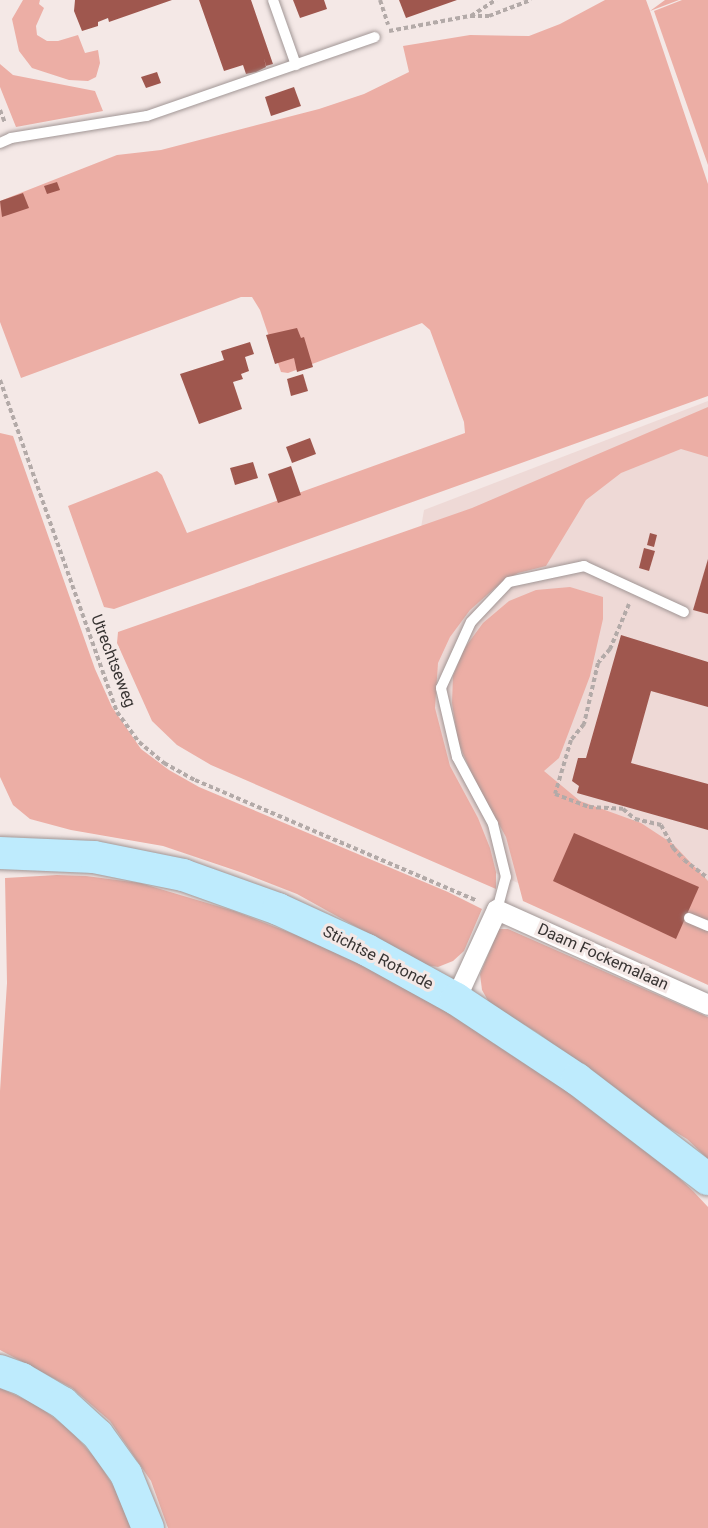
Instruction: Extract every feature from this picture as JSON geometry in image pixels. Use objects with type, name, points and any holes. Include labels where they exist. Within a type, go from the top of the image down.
[{"type":"main road","name":"Stichtse Rotonde","points":[[0,853],[94,857],[183,875],[288,913],[368,950],[456,999],[577,1079],[708,1179]]},
{"type":"main road","points":[[0,1371],[22,1379],[63,1403],[98,1435],[126,1474],[148,1528]]},
{"type":"street","points":[[456,999],[497,910]]},
{"type":"street","name":"Daam Fockemalaan","points":[[497,910],[708,1005]]},
{"type":"lane","points":[[273,0],[296,65]]},
{"type":"lane","points":[[0,143],[11,138],[147,116],[375,37]]},
{"type":"lane","points":[[497,910],[506,877],[493,824],[457,757],[441,688],[471,622],[509,582],[584,566],[684,612]]},
{"type":"lane","points":[[689,918],[708,926]]},
{"type":"path","points":[[380,0],[391,30]]},
{"type":"path","points":[[470,16],[496,0]]},
{"type":"path","points":[[375,37],[391,30],[470,16],[489,16],[531,0]]},
{"type":"path","name":"Utrechtseweg","points":[[0,380],[117,712],[139,742],[164,763],[195,780],[497,910]]},
{"type":"path","points":[[636,590],[610,649],[598,663],[584,724],[571,740],[555,794],[589,807],[622,809],[635,819],[661,825],[684,860],[708,878]]},
{"type":"shaded area","points":[[23,0],[40,0],[39,4],[44,8],[36,26],[37,35],[47,41],[58,41],[78,35],[85,53],[98,50],[100,63],[96,77],[88,81],[69,80],[32,68],[19,51],[12,19]]},
{"type":"shaded area","points":[[605,0],[646,0],[708,184],[708,396],[114,609],[104,607],[68,506],[157,471],[162,475],[187,533],[465,433],[464,422],[430,330],[422,323],[288,373],[281,372],[260,310],[252,297],[241,297],[21,378],[0,322],[0,201],[117,155],[161,150],[319,109],[364,94],[409,72],[403,46],[470,35],[529,36],[560,24]]},
{"type":"shaded area","points":[[665,0],[679,0],[650,11]]},
{"type":"shaded area","points":[[682,0],[708,0],[708,165],[654,11]]},
{"type":"shaded area","points":[[0,64],[13,75],[95,91],[103,111],[16,127],[0,87]]},
{"type":"shaded area","points":[[708,401],[708,969],[372,817],[424,510]]},
{"type":"shaded area","points":[[708,407],[708,457],[681,449],[621,473],[586,500],[546,566],[518,573],[495,588],[470,610],[450,637],[438,663],[435,708],[450,766],[478,818],[490,848],[496,872],[496,889],[211,765],[177,745],[152,721],[117,643],[118,632],[472,508]]},
{"type":"shaded area","points":[[0,433],[13,436],[95,669],[112,707],[141,749],[169,770],[199,787],[448,892],[482,909],[464,951],[453,961],[438,967],[425,965],[297,894],[243,873],[163,846],[71,830],[30,819],[13,805],[0,777]]},
{"type":"shaded area","points":[[570,587],[603,597],[603,619],[590,676],[559,758],[544,771],[580,801],[641,823],[673,844],[708,881],[708,985],[523,901],[506,837],[474,779],[458,742],[452,703],[453,676],[464,649],[483,623],[509,601],[536,590]]},
{"type":"shaded area","points":[[57,875],[140,883],[234,911],[358,959],[534,1063],[650,1151],[693,1191],[708,1207],[708,1528],[168,1528],[151,1481],[110,1421],[72,1388],[0,1350],[0,1091],[7,983],[5,878]]},
{"type":"shaded area","points":[[499,929],[508,929],[708,1017],[708,1159],[687,1139],[644,1113],[538,1033],[490,1004],[482,990],[480,974]]},
{"type":"shaded area","points":[[0,1388],[37,1405],[70,1430],[97,1460],[119,1495],[131,1528],[0,1528]]},
{"type":"building","points":[[75,0],[172,0],[109,22],[108,18],[98,22],[98,26],[82,31],[74,11]]},
{"type":"building","points":[[199,0],[251,0],[273,64],[266,66],[264,58],[266,67],[256,72],[246,74],[243,65],[224,71]]},
{"type":"building","points":[[293,0],[324,0],[327,9],[300,18]]},
{"type":"building","points":[[399,0],[457,0],[406,18]]},
{"type":"building","points":[[157,72],[161,83],[146,88],[141,77]]},
{"type":"building","points":[[294,87],[301,106],[271,116],[265,97]]},
{"type":"building","points":[[57,182],[60,190],[47,194],[44,186]]},
{"type":"building","points":[[23,193],[29,208],[2,217],[0,201]]},
{"type":"building","points":[[297,328],[301,338],[304,337],[313,367],[297,372],[294,358],[275,364],[266,335]]},
{"type":"building","points":[[250,342],[254,354],[245,357],[249,371],[241,374],[243,379],[233,382],[242,409],[199,424],[180,374],[224,360],[221,351]]},
{"type":"building","points":[[303,374],[308,391],[291,396],[287,379]]},
{"type":"building","points":[[310,438],[316,454],[292,463],[286,447]]},
{"type":"building","points":[[253,462],[258,478],[235,485],[230,468]]},
{"type":"building","points":[[291,466],[301,495],[278,503],[268,474]]},
{"type":"building","points":[[650,533],[657,535],[654,547],[647,545]]},
{"type":"building","points":[[644,548],[655,551],[649,571],[639,568]]},
{"type":"building","points":[[708,559],[708,614],[693,610]]},
{"type":"building","points":[[621,635],[708,662],[708,707],[651,691],[631,763],[708,784],[708,830],[577,793],[579,786],[572,781],[578,758],[586,758]]},
{"type":"building","points":[[574,833],[699,887],[676,939],[553,881]]}]
